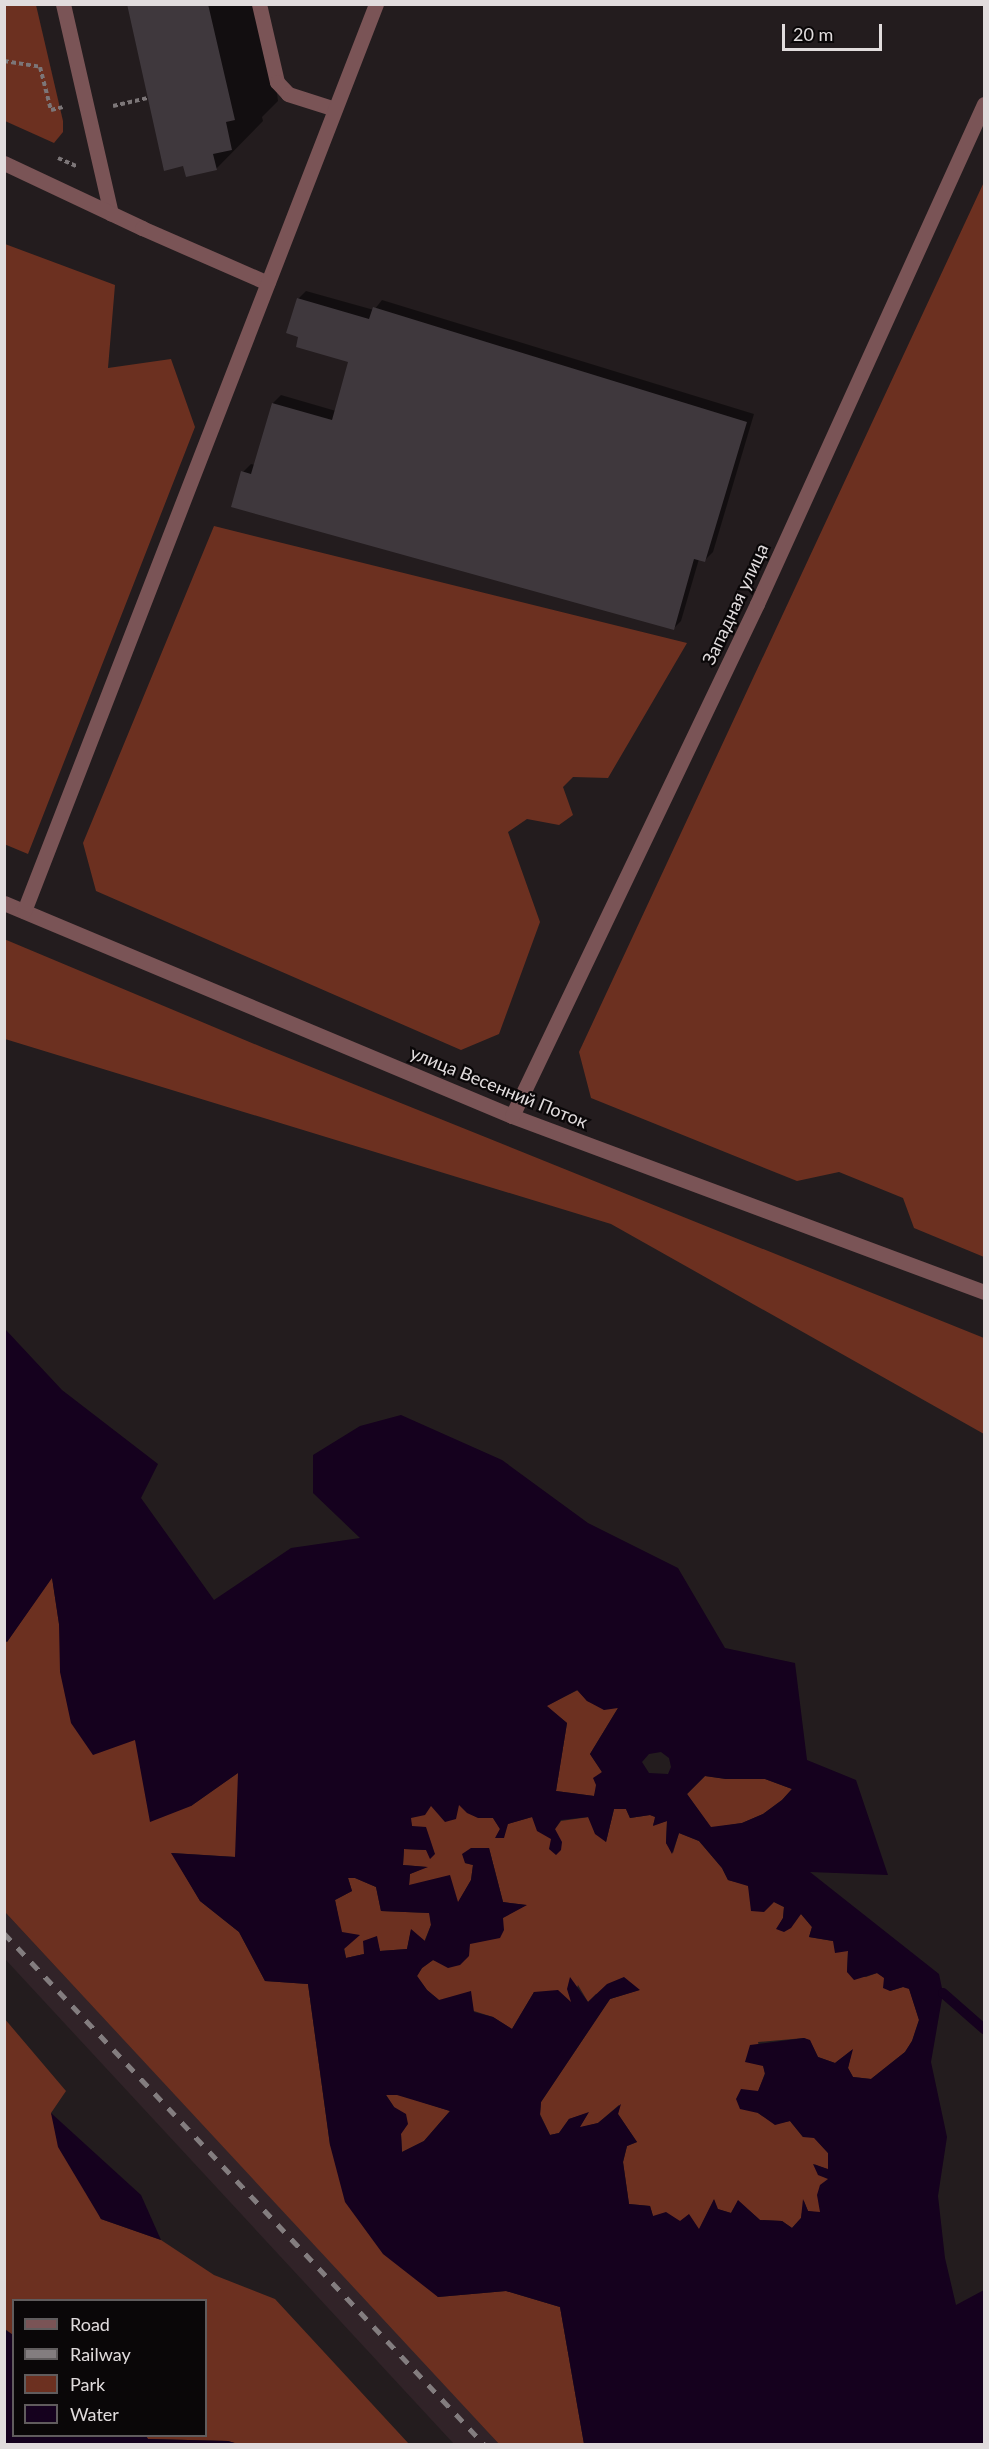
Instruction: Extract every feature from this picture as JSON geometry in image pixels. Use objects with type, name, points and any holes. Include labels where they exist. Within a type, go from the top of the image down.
[{"type":"street","points":[[63,4],[111,214]]},
{"type":"street","points":[[259,4],[277,82],[288,94],[335,109]]},
{"type":"street","points":[[24,911],[376,4]]},
{"type":"street","name":"Западная улица","points":[[512,1116],[757,604],[984,105]]},
{"type":"street","points":[[4,163],[111,214],[268,283]]},
{"type":"street","name":"улица Весенний Поток","points":[[4,903],[512,1116],[984,1292]]},
{"type":"path","points":[[113,106],[148,98]]},
{"type":"path","points":[[54,157],[102,177]]},
{"type":"shaded area","points":[[5,1912],[499,2444],[454,2444],[5,1959]]},
{"type":"green space","points":[[5,4],[36,5],[63,121],[63,132],[54,143],[5,121]]},
{"type":"green space","points":[[984,182],[984,1257],[914,1228],[903,1198],[839,1172],[797,1181],[591,1098],[579,1052]]},
{"type":"green space","points":[[5,244],[115,285],[108,368],[171,359],[195,427],[28,854],[4,844]]},
{"type":"green space","points":[[214,526],[687,643],[608,778],[573,777],[563,787],[573,815],[559,825],[527,819],[508,832],[540,922],[499,1034],[461,1050],[96,891],[83,843]]},
{"type":"green space","points":[[4,939],[264,1048],[984,1338],[984,1434],[611,1224],[5,1039]]},
{"type":"green space","points":[[52,1577],[59,1624],[135,1740],[191,1806],[239,1772],[236,1857],[172,1853],[200,1901],[239,1932],[265,1981],[308,1984],[330,2145],[438,2297],[506,2291],[560,2307],[584,2444],[499,2444],[5,1912],[4,1640],[7,1642]]},
{"type":"green space","points":[[578,1690],[587,1701],[618,1708],[590,1754],[602,1772],[594,1796],[556,1791],[567,1723],[546,1706]]},
{"type":"green space","points":[[705,1776],[726,1779],[765,1779],[792,1789],[782,1800],[763,1814],[742,1823],[711,1828],[687,1794]]},
{"type":"green space","points":[[459,1804],[493,1818],[500,1829],[496,1837],[507,1824],[532,1817],[555,1829],[561,1821],[589,1817],[606,1842],[614,1809],[626,1809],[630,1818],[650,1815],[656,1817],[653,1825],[667,1821],[666,1843],[673,1853],[679,1833],[699,1841],[722,1868],[728,1880],[748,1885],[752,1898],[774,1902],[784,1907],[783,1918],[777,1929],[801,1914],[812,1927],[809,1937],[833,1941],[848,1951],[847,1972],[866,1977],[877,1973],[885,1978],[890,1991],[903,1987],[909,1988],[919,2020],[912,2041],[905,2052],[871,2079],[853,2077],[848,2068],[852,2050],[835,2063],[818,2057],[810,2041],[804,2038],[758,2042],[765,2073],[758,2092],[758,2113],[775,2124],[790,2121],[803,2137],[814,2137],[828,2153],[829,2170],[814,2164],[829,2179],[820,2213],[808,2211],[804,2201],[801,2218],[792,2228],[782,2221],[760,2220],[738,2201],[731,2213],[717,2209],[714,2200],[699,2230],[680,2221],[653,2216],[650,2206],[629,2204],[623,2162],[627,2146],[637,2142],[618,2114],[619,2105],[598,2123],[579,2128],[588,2113],[569,2119],[559,2133],[550,2135],[540,2114],[541,2102],[610,1999],[639,1990],[596,1994],[588,2002],[578,1985],[571,2004],[534,1992],[512,2029],[493,2017],[439,2000],[427,1990],[417,1976],[422,1968],[433,1960],[443,1963],[502,1918],[526,1905],[503,1902],[489,1848],[465,1863],[473,1865],[471,1880],[458,1903],[409,1886],[410,1874],[426,1867],[403,1865],[404,1849],[426,1850],[435,1854],[412,1826],[410,1818],[431,1805]]},
{"type":"green space","points":[[348,1878],[355,1878],[376,1887],[381,1911],[430,1913],[431,1925],[424,1942],[411,1930],[407,1949],[380,1951],[376,1937],[364,1954],[346,1958],[335,1900],[352,1891]]},
{"type":"green space","points":[[4,2018],[66,2091],[51,2113],[101,2219],[161,2240],[214,2275],[275,2299],[409,2444],[238,2444],[228,2441],[148,2439],[147,2437],[207,2437],[207,2299],[12,2299],[12,2334],[5,2329]]},
{"type":"green space","points":[[397,2094],[450,2111],[424,2141],[402,2152],[401,2134],[394,2107],[386,2095]]},
{"type":"water","points":[[5,1329],[62,1390],[158,1464],[141,1498],[214,1600],[291,1548],[360,1538],[313,1493],[313,1455],[360,1426],[401,1415],[502,1460],[588,1523],[678,1568],[725,1648],[795,1663],[807,1760],[856,1780],[888,1875],[810,1872],[939,1974],[943,1993],[931,2062],[947,2137],[938,2196],[945,2258],[956,2305],[984,2290],[984,2444],[584,2444],[560,2307],[506,2291],[438,2297],[383,2254],[345,2202],[330,2145],[308,1984],[265,1981],[239,1932],[200,1901],[171,1853],[235,1857],[238,1773],[191,1806],[150,1822],[135,1740],[93,1755],[71,1723],[60,1672],[59,1624],[52,1578],[7,1642],[5,1640]],"holes":[[[577,1690],[587,1701],[604,1710],[618,1708],[590,1754],[602,1772],[593,1778],[596,1785],[594,1796],[556,1791],[567,1723],[547,1706]],[[661,1752],[669,1758],[671,1767],[668,1774],[649,1773],[642,1762],[649,1754]],[[705,1776],[726,1779],[765,1779],[792,1789],[782,1800],[763,1814],[742,1823],[711,1827],[687,1794]],[[459,1805],[467,1813],[478,1818],[493,1818],[500,1829],[495,1838],[504,1838],[508,1824],[532,1817],[537,1831],[551,1839],[549,1849],[556,1855],[561,1850],[562,1842],[555,1829],[561,1820],[588,1817],[595,1834],[606,1842],[614,1809],[626,1809],[630,1818],[650,1815],[655,1817],[653,1826],[667,1821],[666,1843],[672,1854],[679,1833],[699,1841],[722,1868],[728,1880],[748,1886],[751,1911],[764,1912],[774,1902],[784,1907],[783,1918],[776,1929],[784,1932],[791,1928],[801,1914],[812,1927],[809,1937],[833,1941],[835,1953],[848,1951],[847,1972],[854,1980],[877,1973],[884,1978],[883,1988],[890,1991],[903,1987],[909,1989],[919,2020],[912,2041],[905,2052],[871,2079],[853,2077],[848,2068],[853,2049],[835,2063],[818,2057],[810,2040],[804,2038],[750,2045],[745,2062],[763,2066],[765,2074],[758,2091],[741,2089],[736,2099],[740,2109],[758,2113],[775,2125],[790,2121],[803,2137],[814,2138],[828,2153],[828,2169],[813,2164],[818,2175],[828,2179],[820,2185],[817,2195],[820,2212],[808,2211],[803,2199],[801,2218],[792,2228],[782,2221],[760,2220],[738,2200],[731,2213],[718,2209],[714,2199],[699,2229],[689,2214],[680,2221],[666,2212],[653,2216],[650,2206],[629,2204],[623,2162],[627,2146],[637,2142],[618,2114],[621,2104],[598,2123],[580,2127],[589,2112],[569,2119],[559,2133],[550,2135],[540,2115],[541,2102],[610,1999],[640,1990],[624,1977],[607,1984],[588,2002],[570,1977],[567,1989],[571,2002],[558,1990],[534,1992],[512,2029],[493,2017],[474,2012],[471,1991],[439,2000],[427,1990],[417,1976],[422,1968],[433,1960],[448,1968],[460,1965],[469,1956],[470,1944],[500,1938],[504,1930],[503,1918],[527,1905],[503,1902],[489,1848],[471,1848],[462,1854],[465,1863],[473,1865],[471,1880],[458,1902],[450,1875],[409,1885],[410,1874],[428,1867],[403,1865],[404,1849],[426,1850],[430,1859],[435,1854],[426,1827],[412,1826],[411,1818],[425,1815],[431,1806],[445,1822],[456,1819]],[[348,1878],[355,1878],[376,1887],[381,1911],[429,1913],[431,1925],[425,1941],[411,1929],[407,1949],[380,1951],[377,1936],[363,1941],[364,1954],[346,1958],[344,1949],[360,1935],[342,1932],[335,1900],[352,1891]],[[386,2095],[397,2095],[450,2111],[424,2141],[402,2152],[401,2134],[408,2124],[406,2114],[394,2107]]]},
{"type":"water","points":[[51,2113],[141,2195],[161,2240],[101,2219],[58,2147]]},
{"type":"water","points":[[4,2329],[12,2334],[12,2437],[147,2437],[148,2439],[228,2441],[238,2444],[5,2444]]},
{"type":"building","points":[[127,4],[208,4],[235,120],[226,122],[232,150],[213,154],[217,170],[186,177],[183,166],[164,171]]},
{"type":"building","points":[[297,298],[369,319],[373,307],[747,422],[705,562],[694,559],[674,630],[231,507],[241,471],[251,474],[272,403],[332,420],[348,362],[296,347],[298,337],[286,333]]},
{"type":"waterway","points":[[943,1993],[984,2029]]},
{"type":"railway","points":[[4,1933],[484,2444]]}]
